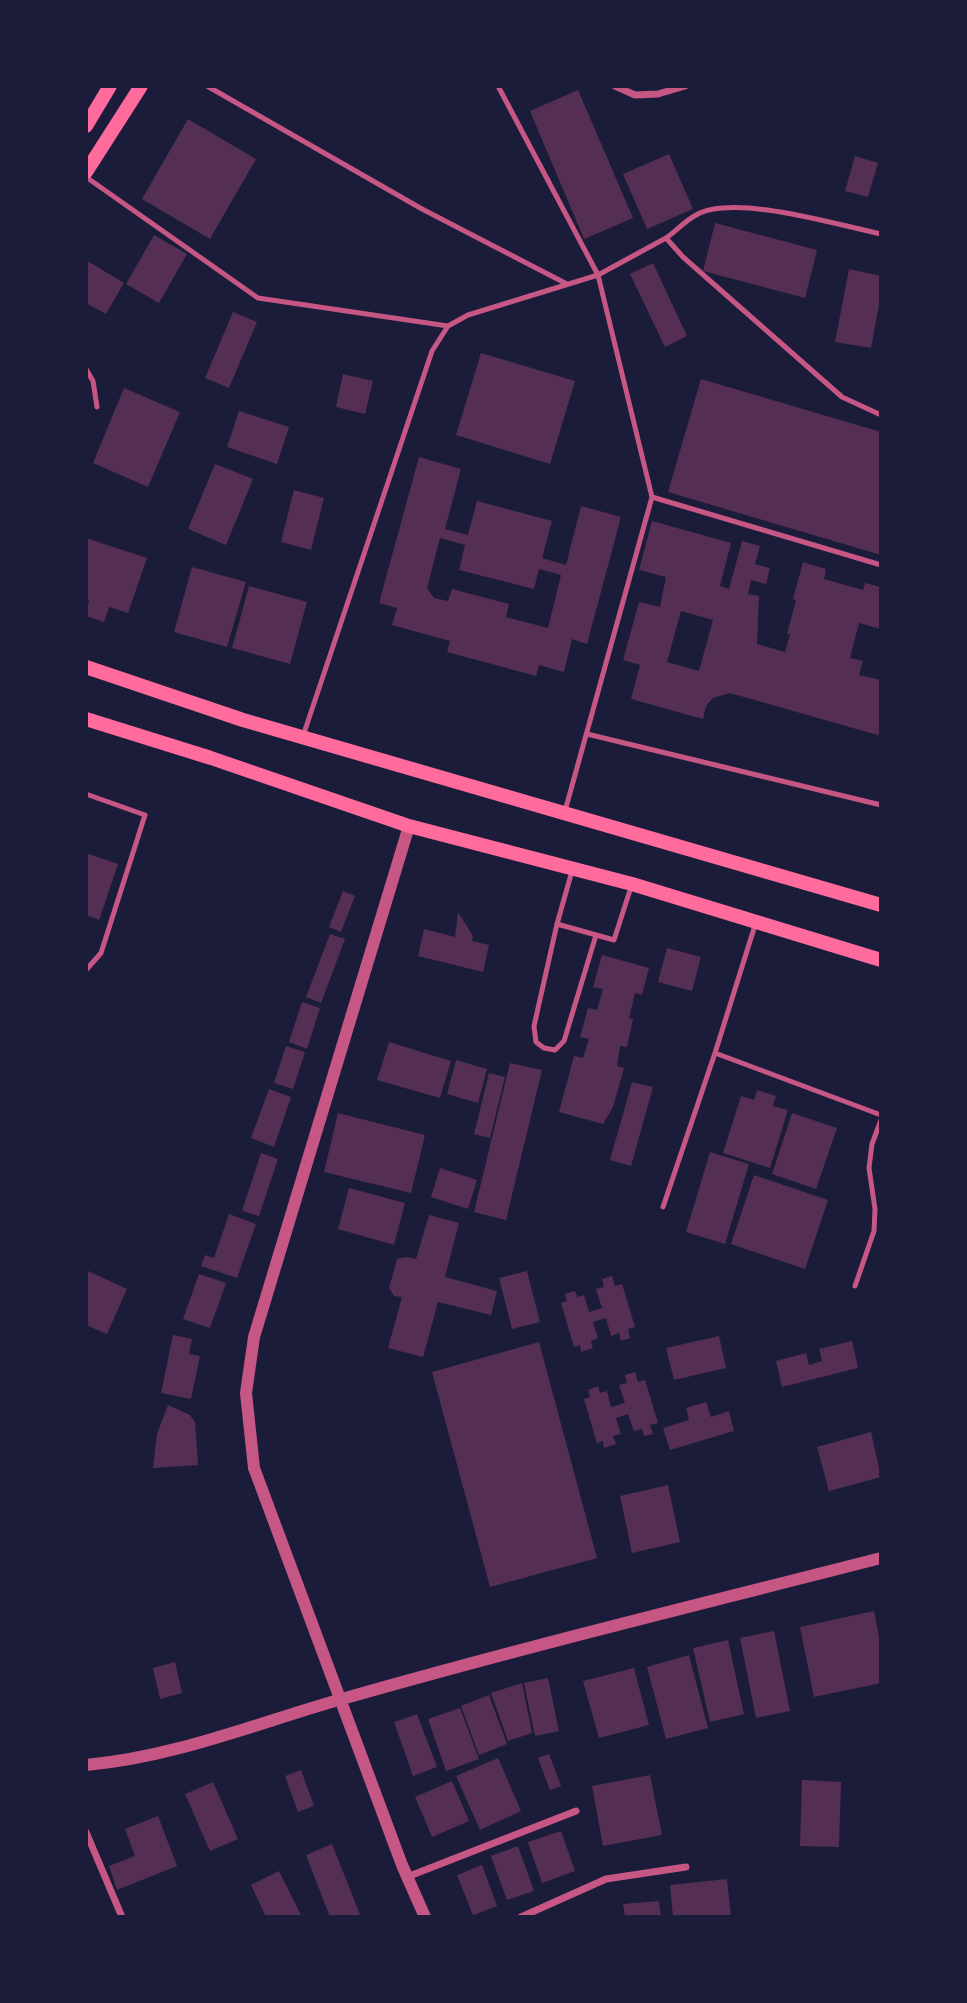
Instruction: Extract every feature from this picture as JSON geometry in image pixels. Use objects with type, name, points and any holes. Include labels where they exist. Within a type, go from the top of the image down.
[{"type":"main road","points":[[86,126],[110,86]]},
{"type":"main road","points":[[86,172],[141,86]]},
{"type":"main road","points":[[86,667],[243,720],[881,905]]},
{"type":"main road","points":[[86,719],[211,758],[409,826],[632,884],[881,960]]},
{"type":"street","points":[[615,86],[635,95],[658,94],[685,86]]},
{"type":"street","points":[[409,826],[254,1337],[246,1393],[254,1468],[407,1877],[425,1917]]},
{"type":"street","points":[[86,1765],[139,1758],[245,1731],[340,1699],[881,1558]]},
{"type":"street","points":[[407,1877],[576,1811]]},
{"type":"street","points":[[86,1832],[122,1917]]},
{"type":"street","points":[[521,1917],[606,1879],[686,1867]]},
{"type":"lane","points":[[207,86],[422,209],[567,284]]},
{"type":"lane","points":[[498,86],[598,275],[652,497],[564,815]]},
{"type":"lane","points":[[86,177],[258,298],[448,326]]},
{"type":"lane","points":[[303,736],[432,351],[448,326],[468,315],[598,275],[666,238],[697,213],[729,206],[752,206],[881,234]]},
{"type":"lane","points":[[666,238],[683,257],[842,397],[881,415]]},
{"type":"lane","points":[[86,369],[93,381],[97,407]]},
{"type":"lane","points":[[652,497],[881,565]]},
{"type":"lane","points":[[587,734],[881,805]]},
{"type":"lane","points":[[86,794],[145,815],[101,953],[86,970]]},
{"type":"lane","points":[[572,868],[534,1027],[536,1042],[544,1048],[555,1050],[564,1041],[596,935]]},
{"type":"lane","points":[[557,923],[614,940],[632,884]]},
{"type":"lane","points":[[663,1207],[756,922]]},
{"type":"lane","points":[[715,1052],[881,1117],[872,1144],[869,1167],[875,1209],[874,1231],[855,1286]]},
{"type":"building","points":[[578,90],[633,218],[584,239],[530,111]]},
{"type":"building","points":[[188,119],[256,159],[210,239],[142,199]]},
{"type":"building","points":[[669,154],[693,209],[647,229],[623,174]]},
{"type":"building","points":[[855,156],[878,163],[868,197],[845,191]]},
{"type":"building","points":[[715,223],[817,250],[805,298],[703,271]]},
{"type":"building","points":[[154,235],[187,254],[159,303],[126,284]]},
{"type":"building","points":[[86,260],[124,283],[106,314],[86,303]]},
{"type":"building","points":[[653,263],[687,336],[665,347],[630,274]]},
{"type":"building","points":[[849,269],[881,276],[881,294],[871,348],[835,342]]},
{"type":"building","points":[[233,312],[257,322],[229,388],[205,378]]},
{"type":"building","points":[[481,353],[575,381],[550,464],[456,435]]},
{"type":"building","points":[[343,374],[373,381],[365,414],[336,407]]},
{"type":"building","points":[[701,379],[881,432],[881,555],[668,492]]},
{"type":"building","points":[[124,388],[180,412],[148,487],[93,463]]},
{"type":"building","points":[[239,411],[289,427],[277,464],[227,447]]},
{"type":"building","points":[[419,457],[461,469],[445,529],[468,535],[477,501],[552,521],[542,558],[566,565],[581,506],[621,517],[587,644],[572,639],[564,672],[539,665],[536,676],[447,652],[450,641],[392,625],[397,608],[379,603]],"holes":[[[440,538],[465,545],[459,570],[534,589],[539,569],[561,575],[548,628],[506,617],[509,604],[452,589],[448,601],[434,598],[427,588]]]},
{"type":"building","points":[[215,464],[253,479],[226,545],[188,529]]},
{"type":"building","points":[[294,490],[324,498],[311,550],[281,542]]},
{"type":"building","points":[[652,521],[731,543],[720,586],[729,589],[742,541],[760,546],[755,564],[770,568],[766,584],[751,580],[748,594],[759,596],[757,644],[785,652],[796,600],[793,599],[803,562],[826,569],[824,579],[863,590],[865,583],[881,587],[880,629],[859,623],[850,658],[863,661],[859,675],[881,680],[881,736],[730,693],[713,698],[706,706],[703,719],[631,699],[640,665],[623,660],[639,602],[660,607],[666,577],[639,570]],"holes":[[[681,611],[713,620],[699,671],[667,662]]]},
{"type":"building","points":[[86,538],[147,558],[128,613],[109,607],[104,622],[86,616],[89,600],[86,599]]},
{"type":"building","points":[[192,567],[246,582],[227,647],[174,632]]},
{"type":"building","points":[[249,586],[307,602],[290,664],[232,648]]},
{"type":"building","points":[[86,853],[118,864],[99,920],[86,915]]},
{"type":"building","points":[[343,891],[355,896],[341,932],[329,927]]},
{"type":"building","points":[[458,912],[473,936],[472,941],[489,945],[483,972],[418,956],[424,929],[455,937]]},
{"type":"building","points":[[330,934],[345,939],[321,1003],[306,997]]},
{"type":"building","points":[[667,948],[701,957],[692,991],[658,982]]},
{"type":"building","points":[[602,955],[649,968],[642,995],[635,993],[629,1018],[633,1019],[627,1047],[620,1046],[617,1066],[624,1068],[613,1107],[603,1124],[559,1112],[574,1056],[583,1058],[589,1039],[580,1037],[588,1008],[597,1010],[603,989],[593,987]]},
{"type":"building","points":[[302,1002],[320,1008],[307,1049],[289,1042]]},
{"type":"building","points":[[389,1042],[451,1061],[440,1098],[377,1080]]},
{"type":"building","points":[[286,1046],[305,1052],[293,1089],[274,1083]]},
{"type":"building","points":[[456,1060],[487,1069],[478,1103],[447,1094]]},
{"type":"building","points":[[510,1063],[542,1070],[506,1220],[474,1212]]},
{"type":"building","points":[[489,1073],[505,1077],[490,1138],[474,1134]]},
{"type":"building","points":[[632,1082],[653,1087],[631,1166],[610,1160]]},
{"type":"building","points":[[269,1089],[291,1097],[274,1147],[251,1138]]},
{"type":"building","points":[[757,1090],[776,1096],[773,1106],[788,1110],[770,1168],[723,1153],[741,1096],[754,1100]]},
{"type":"building","points":[[338,1113],[425,1135],[411,1193],[324,1172]]},
{"type":"building","points":[[792,1113],[837,1128],[816,1189],[772,1174]]},
{"type":"building","points":[[710,1152],[749,1164],[725,1244],[686,1232]]},
{"type":"building","points":[[261,1153],[278,1159],[259,1216],[242,1211]]},
{"type":"building","points":[[440,1168],[477,1180],[468,1209],[431,1197]]},
{"type":"building","points":[[754,1175],[828,1200],[805,1269],[731,1244]]},
{"type":"building","points":[[349,1188],[405,1203],[394,1245],[338,1229]]},
{"type":"building","points":[[229,1214],[256,1224],[237,1278],[201,1266],[205,1255],[214,1258]]},
{"type":"building","points":[[429,1215],[459,1223],[445,1277],[497,1291],[491,1315],[438,1302],[423,1357],[388,1348],[402,1297],[394,1296],[389,1288],[397,1259],[416,1259]]},
{"type":"building","points":[[86,1270],[127,1289],[107,1334],[86,1325]]},
{"type":"building","points":[[527,1271],[540,1322],[512,1329],[499,1278]]},
{"type":"building","points":[[199,1274],[226,1283],[210,1328],[183,1319]]},
{"type":"building","points":[[612,1276],[615,1286],[622,1284],[635,1327],[628,1329],[630,1338],[621,1341],[619,1333],[611,1336],[606,1318],[593,1322],[598,1338],[591,1341],[593,1348],[581,1352],[580,1345],[574,1347],[561,1303],[567,1301],[565,1294],[575,1291],[577,1297],[584,1295],[589,1312],[602,1308],[596,1289],[604,1287],[602,1279]]},
{"type":"building","points":[[173,1335],[192,1339],[189,1354],[200,1356],[191,1399],[161,1393]]},
{"type":"building","points":[[719,1336],[726,1368],[674,1380],[666,1348]]},
{"type":"building","points":[[852,1341],[858,1368],[782,1387],[776,1361],[806,1353],[809,1365],[822,1361],[819,1349]]},
{"type":"building","points":[[539,1342],[597,1558],[490,1587],[432,1372]]},
{"type":"building","points":[[635,1372],[638,1382],[645,1380],[658,1423],[650,1425],[653,1434],[644,1436],[642,1429],[634,1431],[628,1414],[616,1418],[621,1434],[613,1436],[616,1444],[604,1448],[603,1441],[597,1443],[584,1399],[590,1397],[588,1390],[598,1386],[600,1393],[607,1391],[611,1407],[625,1403],[619,1385],[627,1383],[625,1375]]},
{"type":"building","points":[[706,1402],[711,1417],[729,1411],[734,1431],[670,1450],[663,1428],[689,1420],[686,1408]]},
{"type":"building","points":[[168,1405],[190,1415],[195,1422],[198,1465],[153,1468],[157,1434]]},
{"type":"building","points":[[871,1432],[881,1477],[829,1491],[817,1447]]},
{"type":"building","points":[[668,1485],[680,1542],[632,1553],[620,1496]]},
{"type":"building","points":[[874,1611],[881,1648],[881,1683],[814,1697],[800,1627]]},
{"type":"building","points":[[774,1631],[790,1711],[756,1718],[740,1638]]},
{"type":"building","points":[[728,1640],[744,1714],[710,1722],[693,1648]]},
{"type":"building","points":[[689,1655],[708,1728],[666,1739],[647,1667]]},
{"type":"building","points":[[175,1662],[182,1693],[160,1699],[153,1668]]},
{"type":"building","points":[[634,1668],[649,1725],[599,1738],[583,1681]]},
{"type":"building","points":[[548,1678],[559,1731],[535,1736],[524,1683]]},
{"type":"building","points":[[522,1683],[532,1733],[508,1741],[491,1693]]},
{"type":"building","points":[[489,1695],[507,1744],[479,1755],[461,1706]]},
{"type":"building","points":[[460,1708],[479,1759],[446,1771],[428,1719]]},
{"type":"building","points":[[417,1714],[437,1767],[413,1776],[394,1722]]},
{"type":"building","points":[[549,1754],[561,1786],[550,1790],[538,1758]]},
{"type":"building","points":[[498,1758],[521,1811],[480,1830],[456,1776]]},
{"type":"building","points":[[301,1770],[314,1806],[298,1812],[285,1776]]},
{"type":"building","points":[[650,1775],[662,1835],[603,1846],[592,1786]]},
{"type":"building","points":[[802,1780],[841,1782],[839,1847],[800,1846]]},
{"type":"building","points":[[452,1781],[469,1821],[432,1837],[415,1797]]},
{"type":"building","points":[[213,1782],[238,1839],[210,1851],[185,1794]]},
{"type":"building","points":[[158,1816],[177,1866],[117,1890],[109,1866],[135,1856],[125,1829]]},
{"type":"building","points":[[561,1831],[575,1871],[542,1883],[528,1842]]},
{"type":"building","points":[[332,1844],[361,1917],[330,1917],[306,1855]]},
{"type":"building","points":[[518,1846],[534,1891],[507,1900],[491,1856]]},
{"type":"building","points":[[482,1865],[497,1906],[473,1915],[457,1875]]},
{"type":"building","points":[[279,1871],[302,1917],[266,1917],[251,1885]]},
{"type":"building","points":[[727,1879],[731,1917],[673,1917],[670,1885]]},
{"type":"building","points":[[659,1901],[661,1917],[625,1917],[623,1904]]}]
